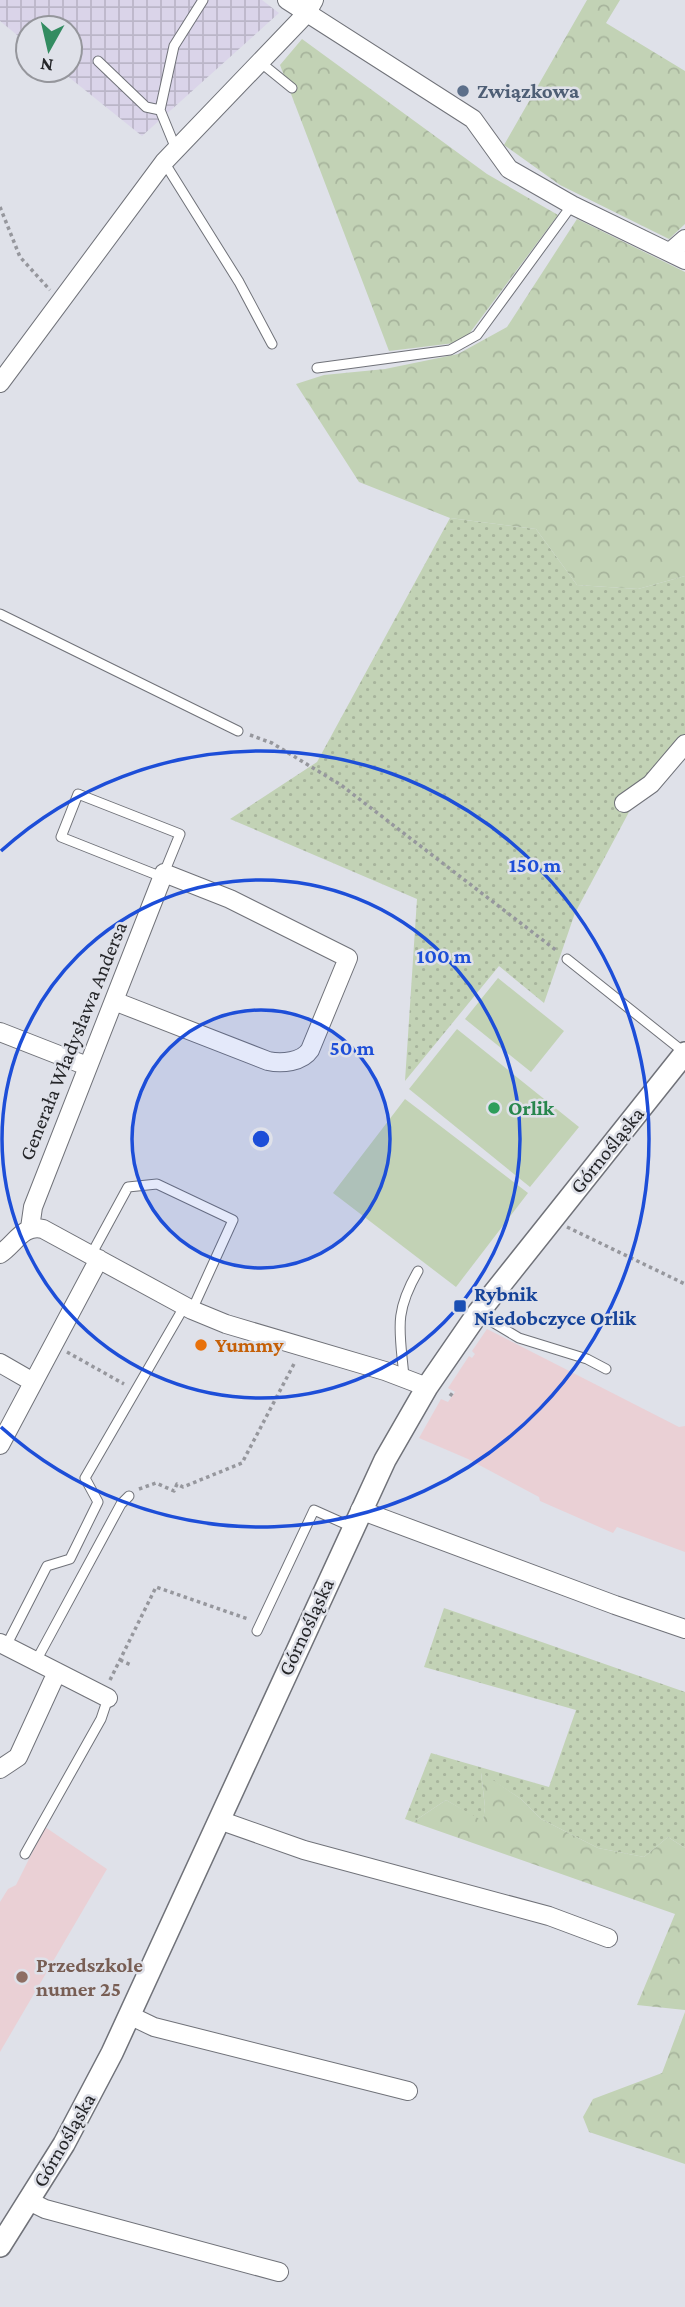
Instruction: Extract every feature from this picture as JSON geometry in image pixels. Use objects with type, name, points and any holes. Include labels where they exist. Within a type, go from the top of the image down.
[{"type":"street","points":[[287,0],[310,7],[472,119],[509,169],[572,205],[677,256],[685,239]]},
{"type":"street","points":[[0,383],[170,156],[310,7]]},
{"type":"street","points":[[624,803],[651,785],[685,744]]},
{"type":"street","points":[[114,1001],[268,1061],[299,1059],[310,1050],[348,958],[230,899],[163,875]]},
{"type":"street","name":"Generała Władysława Andersa","points":[[30,1228],[33,1207],[163,875]]},
{"type":"street","points":[[0,1032],[87,1066]]},
{"type":"street","name":"Górnośląska","points":[[0,2246],[83,2109],[385,1460],[427,1387],[478,1313],[685,1053]]},
{"type":"street","points":[[0,1254],[30,1228],[50,1231],[188,1309],[226,1324],[404,1377],[427,1387]]},
{"type":"street","points":[[0,1445],[95,1257]]},
{"type":"street","points":[[0,1363],[33,1381]]},
{"type":"street","points":[[356,1518],[685,1629]]},
{"type":"street","points":[[3,1645],[105,1696]]},
{"type":"street","points":[[0,1769],[18,1757],[57,1672]]},
{"type":"street","points":[[219,1820],[304,1850],[549,1916],[608,1938]]},
{"type":"street","points":[[129,2015],[154,2027],[408,2091]]},
{"type":"street","points":[[29,2201],[45,2209],[279,2272]]},
{"type":"lane","points":[[203,0],[174,46],[160,110],[170,156],[272,344]]},
{"type":"lane","points":[[98,61],[146,107],[160,110]]},
{"type":"lane","points":[[260,62],[292,88]]},
{"type":"lane","points":[[317,369],[450,350],[477,335],[572,205]]},
{"type":"lane","points":[[0,614],[238,731]]},
{"type":"lane","points":[[78,794],[180,834],[163,875],[61,837],[78,794]]},
{"type":"lane","points":[[567,959],[685,1053]]},
{"type":"lane","points":[[3,1645],[47,1566],[70,1559],[98,1502],[85,1478],[135,1390],[188,1309],[233,1220],[156,1184],[128,1187],[95,1257]]},
{"type":"lane","points":[[404,1377],[398,1323],[404,1297],[418,1271]]},
{"type":"lane","points":[[478,1313],[519,1338],[587,1359],[606,1369]]},
{"type":"lane","points":[[36,1661],[121,1504],[129,1496]]},
{"type":"lane","points":[[258,1627],[314,1510],[356,1518]]},
{"type":"lane","points":[[25,1854],[101,1718],[105,1696]]},
{"type":"path","points":[[0,206],[20,257],[43,285],[62,300]]},
{"type":"path","points":[[238,731],[272,743],[341,785],[567,959]]},
{"type":"path","points":[[552,1217],[568,1228],[685,1284]]},
{"type":"path","points":[[53,1344],[135,1390]]},
{"type":"path","points":[[129,1496],[138,1489],[156,1483],[174,1491],[177,1484],[183,1487],[242,1463],[303,1347]]},
{"type":"path","points":[[450,1396],[454,1391]]},
{"type":"path","points":[[105,1696],[147,1600],[156,1587],[258,1627]]},
{"type":"path","points":[[120,1660],[131,1665]]},
{"type":"shaded area","points":[[0,0],[262,0],[279,13],[142,136],[77,84],[84,84],[84,14],[14,14],[14,32],[0,21]]},
{"type":"shaded area","points":[[487,1329],[679,1427],[685,1426],[685,1552],[617,1527],[613,1533],[540,1501],[539,1497],[468,1459],[419,1438],[441,1399],[448,1402],[455,1392],[448,1388],[469,1356],[472,1358],[475,1354],[472,1351]]},
{"type":"shaded area","name":"Przedszkole numer 25","points":[[45,1827],[107,1869],[0,2052],[0,1902],[8,1889],[16,1885]]},
{"type":"green space","points":[[587,0],[620,0],[606,23],[685,71],[685,224],[669,239],[560,185],[504,145]]},
{"type":"green space","points":[[302,39],[487,174],[558,215],[463,342],[389,351],[280,65]]},
{"type":"green space","points":[[577,219],[685,272],[685,576],[638,589],[577,585],[536,529],[450,518],[359,482],[296,384],[324,375],[385,369],[458,354],[507,327]]},
{"type":"green space","points":[[450,518],[536,529],[577,585],[638,589],[685,576],[685,741],[629,812],[575,913],[544,1003],[499,966],[405,1081],[417,899],[230,819],[317,762]]},
{"type":"green space","name":"Orlik","points":[[498,978],[564,1031],[531,1072],[465,1019]]},
{"type":"green space","name":"Orlik","points":[[457,1029],[579,1127],[530,1187],[409,1089]]},
{"type":"green space","points":[[405,1099],[528,1193],[456,1287],[333,1193]]},
{"type":"green space","points":[[444,1608],[685,1692],[685,1848],[668,1837],[644,1857],[598,1848],[541,1819],[521,1799],[481,1773],[485,1807],[483,1822],[446,1800],[413,1822],[405,1819],[431,1753],[549,1787],[576,1710],[424,1667]]},
{"type":"green space","points":[[481,1772],[521,1799],[541,1819],[598,1848],[644,1857],[668,1837],[685,1848],[685,2010],[637,2005],[675,1914],[413,1822],[446,1800],[483,1821],[485,1807]]},
{"type":"green space","points":[[685,2012],[685,2164],[589,2132],[583,2117],[593,2099],[662,2073]]},
{"type":"place","name":"Związkowa","points":[[463,91]]},
{"type":"place","name":"Orlik","points":[[494,1108]]},
{"type":"place","name":"Rybnik Niedobczyce Orlik","points":[[460,1306]]},
{"type":"place","name":"Yummy","points":[[201,1345]]},
{"type":"place","name":"Przedszkole numer 25","points":[[22,1977]]}]
